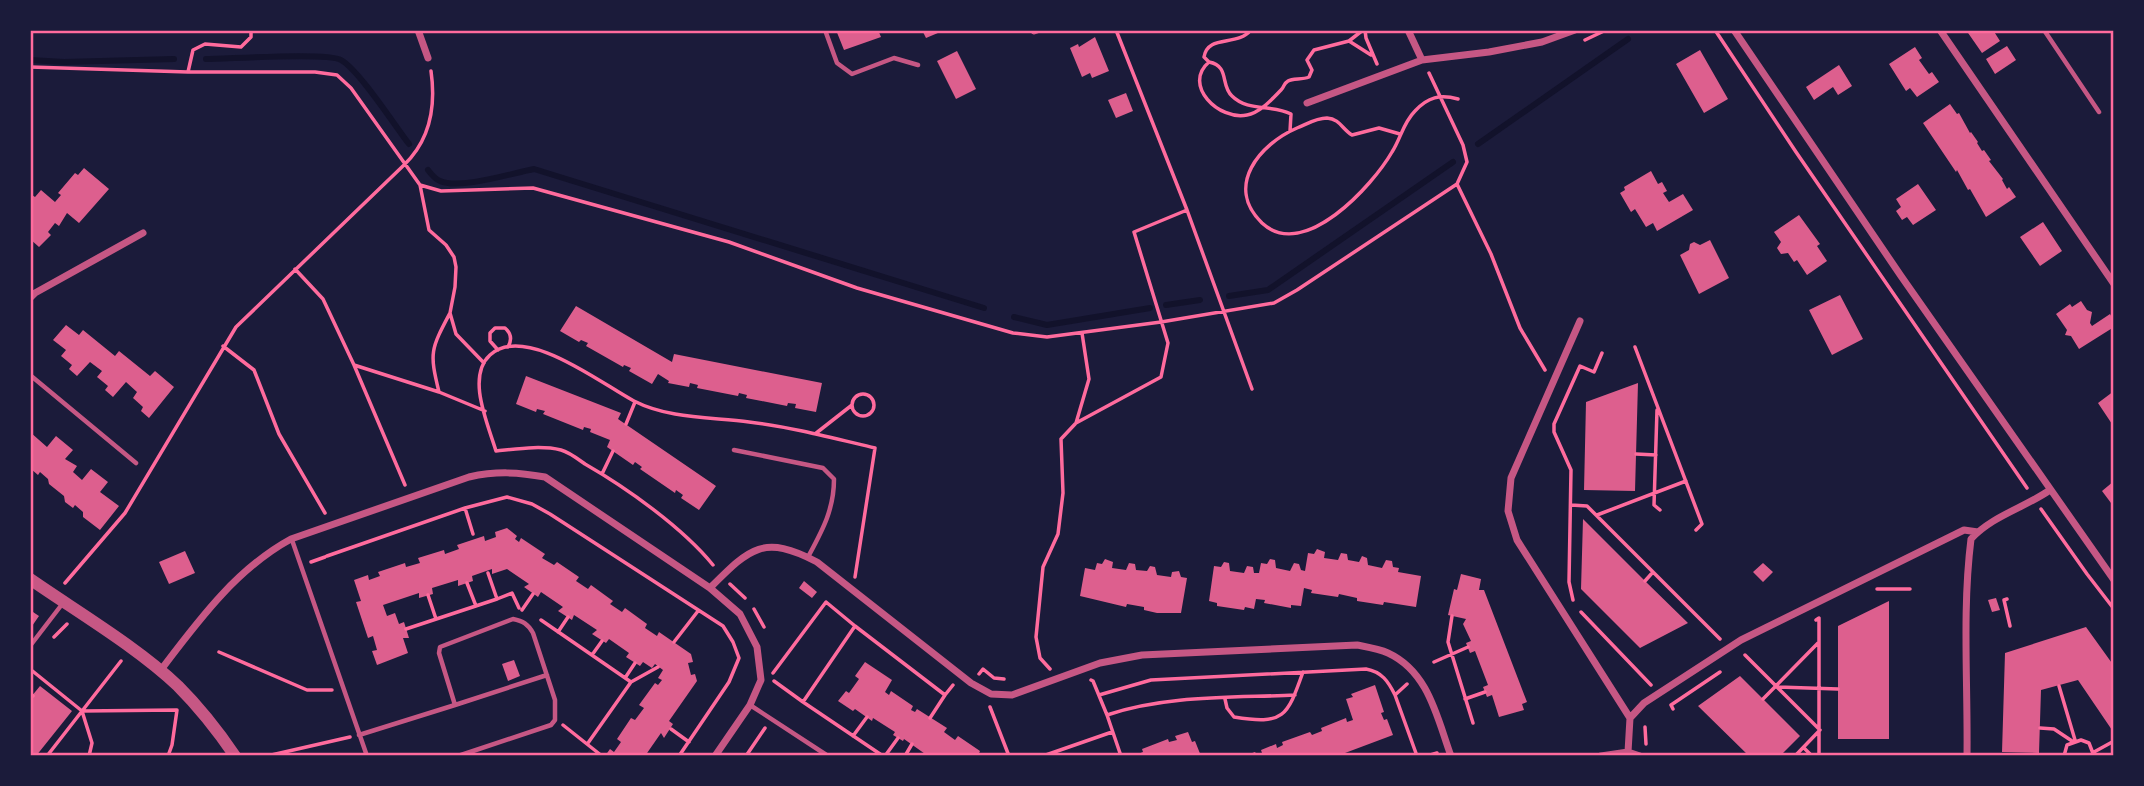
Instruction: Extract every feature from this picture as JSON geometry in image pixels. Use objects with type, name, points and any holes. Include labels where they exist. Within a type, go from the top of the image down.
[{"type":"street","points":[[418,30],[428,58]]},
{"type":"street","points":[[1408,30],[1422,60]]},
{"type":"street","points":[[1307,103],[1422,60],[1542,42],[1575,30]]},
{"type":"street","points":[[1734,30],[1901,276],[2114,580]]},
{"type":"street","points":[[1940,30],[2114,284]]},
{"type":"street","points":[[30,299],[34,293],[142,233]]},
{"type":"street","points":[[1580,321],[1511,478],[1508,510],[1517,540],[1630,718],[1628,752]]},
{"type":"street","points":[[160,671],[226,589],[261,557],[291,539],[469,477],[514,472],[545,477],[710,588],[740,614],[757,648],[761,680],[750,705],[715,756]]},
{"type":"street","points":[[1967,756],[1967,569],[1971,539],[1991,521],[2015,511],[2050,489]]},
{"type":"street","points":[[1630,718],[1644,704],[1741,640],[1964,530],[1978,532]]},
{"type":"street","points":[[710,588],[749,552],[769,546],[794,550],[853,590],[978,688],[991,694],[1012,695],[1100,663],[1142,655],[1357,645],[1388,653],[1409,667],[1426,686],[1451,756]]},
{"type":"street","points":[[30,579],[160,671],[199,709],[235,756]]},
{"type":"street","points":[[1601,756],[1628,752],[1640,756]]},
{"type":"lane","points":[[825,30],[837,63],[852,74],[894,58],[918,65]]},
{"type":"lane","points":[[2045,30],[2099,112]]},
{"type":"lane","points":[[30,375],[136,463]]},
{"type":"lane","points":[[734,450],[823,468],[834,479],[834,497],[829,517],[808,557]]},
{"type":"lane","points":[[291,539],[367,756]]},
{"type":"lane","points":[[30,646],[63,603]]},
{"type":"lane","points":[[456,705],[439,653],[440,647],[513,619],[528,625],[555,700],[555,720],[540,729],[458,756]]},
{"type":"lane","points":[[359,735],[547,676]]},
{"type":"lane","points":[[750,705],[828,756]]},
{"type":"path","points":[[188,72],[193,50],[205,44],[241,47],[251,37],[251,30]]},
{"type":"path","points":[[1116,30],[1187,210],[1252,389]]},
{"type":"path","points":[[1251,30],[1235,41],[1211,44],[1205,50],[1204,57],[1222,68],[1227,89],[1232,97],[1248,106],[1276,108],[1291,114],[1290,131]]},
{"type":"path","points":[[1209,62],[1201,69],[1199,76],[1200,85],[1208,101],[1238,116],[1248,115],[1270,102],[1290,80],[1304,79],[1311,74],[1307,60],[1314,50],[1349,41],[1364,30],[1382,74]]},
{"type":"path","points":[[1715,30],[2035,500],[2114,609]]},
{"type":"path","points":[[1349,41],[1373,57]]},
{"type":"path","points":[[65,583],[125,513],[141,480],[236,327],[404,165],[422,144],[435,94],[428,58]]},
{"type":"path","points":[[420,185],[441,191],[533,188],[729,242],[857,288],[1013,333],[1047,337],[1082,333],[1100,328],[1161,322],[1274,303],[1457,184],[1467,162],[1463,145],[1422,60]]},
{"type":"path","points":[[30,67],[188,72],[315,72],[337,75],[351,88],[420,185],[429,230],[446,245],[454,257],[456,287],[450,313],[432,346],[439,392]]},
{"type":"path","points":[[1400,134],[1379,128],[1352,135],[1336,120],[1328,118],[1319,118],[1290,131],[1267,145],[1247,173],[1247,192],[1256,216],[1271,229],[1290,233],[1322,224],[1353,201],[1392,153],[1400,134],[1415,111],[1429,99],[1438,96],[1458,99]]},
{"type":"path","points":[[1457,184],[1491,254],[1520,328],[1546,372]]},
{"type":"path","points":[[1050,668],[1040,657],[1036,637],[1043,567],[1058,534],[1063,493],[1061,439],[1076,423],[1161,377],[1168,343],[1133,232],[1187,210]]},
{"type":"path","points":[[295,269],[323,299],[405,486]]},
{"type":"path","points":[[450,313],[456,334],[484,363]]},
{"type":"path","points":[[498,350],[490,341],[490,333],[495,328],[505,328],[510,333],[511,340],[506,348]]},
{"type":"path","points":[[1076,423],[1089,379],[1082,333]]},
{"type":"path","points":[[223,346],[254,370],[279,434],[326,513]]},
{"type":"path","points":[[1635,347],[1702,524],[1696,530]]},
{"type":"path","points":[[722,576],[687,537],[603,474],[561,450],[530,448],[496,451],[477,384],[480,368],[489,356],[506,348],[532,348],[595,375],[635,402],[658,409],[695,417],[750,422],[875,448],[853,590]]},
{"type":"path","points":[[1602,353],[1594,372],[1580,366],[1554,424],[1556,438],[1572,470],[1569,582],[1571,596],[1582,614],[1652,686]]},
{"type":"path","points":[[354,365],[439,392],[485,411]]},
{"type":"path","points":[[814,434],[852,405],[858,396],[865,394],[872,398],[874,405],[872,412],[863,416],[854,412],[852,405]]},
{"type":"path","points":[[626,424],[635,402]]},
{"type":"path","points":[[1657,405],[1654,505],[1660,510]]},
{"type":"path","points":[[603,474],[613,452]]},
{"type":"path","points":[[1636,454],[1656,455]]},
{"type":"path","points":[[1597,515],[1686,481]]},
{"type":"path","points":[[311,562],[465,508],[507,497],[532,504],[723,626],[733,642],[739,658],[729,682],[679,756]]},
{"type":"path","points":[[1571,505],[1587,506],[1721,640]]},
{"type":"path","points":[[465,508],[473,534]]},
{"type":"path","points":[[1645,580],[1653,572]]},
{"type":"path","points":[[488,573],[497,599]]},
{"type":"path","points":[[467,583],[476,606]]},
{"type":"path","points":[[1867,594],[1880,588],[1910,589]]},
{"type":"path","points":[[406,629],[512,593],[517,607],[530,613]]},
{"type":"path","points":[[522,610],[533,594]]},
{"type":"path","points":[[428,595],[436,619]]},
{"type":"path","points":[[2007,599],[2004,600],[2010,626]]},
{"type":"path","points":[[898,738],[884,756],[769,677],[826,602],[945,695]]},
{"type":"path","points":[[674,642],[698,611]]},
{"type":"path","points":[[1452,616],[1448,642],[1473,723]]},
{"type":"path","points":[[558,632],[568,617]]},
{"type":"path","points":[[1807,625],[1819,618],[1819,756]]},
{"type":"path","points":[[539,619],[631,682]]},
{"type":"path","points":[[803,702],[855,626]]},
{"type":"path","points":[[592,655],[602,641]]},
{"type":"path","points":[[1763,699],[1820,642]]},
{"type":"path","points":[[1434,662],[1468,648]]},
{"type":"path","points":[[219,652],[307,690],[343,690]]},
{"type":"path","points":[[1745,655],[1820,730]]},
{"type":"path","points":[[47,756],[121,661]]},
{"type":"path","points":[[625,678],[635,663]]},
{"type":"path","points":[[588,743],[631,682],[658,667]]},
{"type":"path","points":[[30,669],[82,711],[92,743],[89,756]]},
{"type":"path","points":[[1121,756],[1099,695],[1151,680],[1366,669],[1378,672],[1390,684],[1417,756]]},
{"type":"path","points":[[1664,703],[1672,707],[1724,670]]},
{"type":"path","points":[[1225,699],[1227,708],[1234,717],[1259,721],[1281,716],[1290,707],[1303,672]]},
{"type":"path","points":[[930,718],[954,683],[963,689]]},
{"type":"path","points":[[1395,695],[1408,683]]},
{"type":"path","points":[[2059,686],[2073,741]]},
{"type":"path","points":[[1776,687],[1838,688]]},
{"type":"path","points":[[53,696],[57,691]]},
{"type":"path","points":[[1465,699],[1485,692]]},
{"type":"path","points":[[1107,715],[1128,708],[1167,702],[1295,695]]},
{"type":"path","points":[[981,701],[990,707],[1009,756]]},
{"type":"path","points":[[990,707],[1002,706]]},
{"type":"path","points":[[82,711],[177,710],[168,756]]},
{"type":"path","points":[[853,736],[867,717]]},
{"type":"path","points":[[1645,719],[1648,749]]},
{"type":"path","points":[[555,720],[602,756]]},
{"type":"path","points":[[746,756],[766,727]]},
{"type":"path","points":[[671,729],[689,742]]},
{"type":"path","points":[[2040,729],[2054,729],[2073,741],[2085,741],[2094,754],[2114,741]]},
{"type":"path","points":[[1795,756],[1820,730]]},
{"type":"path","points":[[1043,756],[1112,732]]},
{"type":"path","points":[[268,756],[359,735]]},
{"type":"path","points":[[2064,756],[2064,749],[2073,741]]},
{"type":"path","points":[[905,756],[912,744]]},
{"type":"path","points":[[1804,748],[1812,756]]},
{"type":"building","points":[[836,30],[878,30],[881,37],[844,50]]},
{"type":"building","points":[[922,30],[945,30],[926,38]]},
{"type":"building","points":[[1966,30],[1993,30],[2000,41],[1982,53]]},
{"type":"building","points":[[1095,37],[1109,71],[1092,78],[1090,73],[1082,77],[1070,48],[1078,44],[1079,47]]},
{"type":"building","points":[[2007,46],[2016,60],[1995,74],[1986,59]]},
{"type":"building","points":[[1915,47],[1922,58],[1919,60],[1939,82],[1917,97],[1910,88],[1906,91],[1889,64]]},
{"type":"building","points":[[1700,50],[1728,99],[1704,113],[1676,64]]},
{"type":"building","points":[[957,51],[976,89],[956,99],[937,61]]},
{"type":"building","points":[[1839,65],[1852,86],[1838,95],[1833,87],[1814,100],[1806,87]]},
{"type":"building","points":[[1126,93],[1133,111],[1116,118],[1108,100]]},
{"type":"building","points":[[1950,104],[1991,160],[1989,161],[2007,189],[2009,187],[2016,197],[1986,217],[1970,189],[1968,190],[1923,123]]},
{"type":"building","points":[[84,168],[109,189],[79,223],[67,213],[59,226],[55,223],[48,232],[51,235],[39,247],[30,239],[30,198],[32,195],[35,197],[41,190],[55,202],[61,195],[58,193],[75,173],[78,175]]},
{"type":"building","points":[[1651,171],[1658,184],[1662,182],[1667,191],[1663,193],[1669,202],[1683,194],[1693,210],[1657,231],[1653,223],[1646,227],[1635,209],[1631,212],[1620,193],[1625,190],[1624,187]]},
{"type":"building","points":[[1918,184],[1936,210],[1913,225],[1907,217],[1902,220],[1896,211],[1901,207],[1896,199]]},
{"type":"building","points":[[1799,215],[1820,244],[1817,246],[1827,261],[1807,275],[1797,260],[1794,262],[1788,253],[1781,254],[1777,248],[1781,242],[1774,232]]},
{"type":"building","points":[[2043,222],[2062,251],[2040,266],[2020,237]]},
{"type":"building","points":[[1710,240],[1729,278],[1699,294],[1680,255],[1689,250],[1690,244],[1694,242],[1700,245]]},
{"type":"building","points":[[1840,295],[1863,339],[1832,355],[1809,310]]},
{"type":"building","points":[[2081,301],[2087,310],[2092,312],[2092,326],[2110,314],[2114,327],[2079,349],[2071,336],[2065,335],[2067,330],[2056,314],[2070,304],[2072,307]]},
{"type":"building","points":[[576,306],[672,362],[674,354],[822,383],[816,412],[795,408],[796,404],[788,403],[787,406],[746,398],[747,395],[739,393],[738,396],[697,388],[698,385],[690,383],[689,387],[668,383],[669,381],[658,374],[652,384],[629,371],[631,368],[624,365],[623,367],[586,346],[588,343],[581,340],[579,342],[560,331]]},
{"type":"building","points":[[66,325],[79,335],[83,330],[115,356],[119,351],[150,376],[155,371],[174,387],[149,418],[141,411],[143,407],[133,398],[137,392],[126,382],[113,397],[105,390],[108,386],[97,377],[102,371],[90,362],[77,376],[69,369],[72,365],[61,356],[66,350],[53,340]]},
{"type":"building","points":[[526,376],[621,413],[618,419],[716,486],[699,510],[681,498],[683,495],[676,490],[675,493],[640,469],[642,467],[635,462],[633,465],[607,447],[610,440],[590,432],[591,429],[584,427],[583,430],[543,414],[545,411],[537,409],[536,412],[516,404]]},
{"type":"building","points":[[1638,383],[1635,491],[1584,490],[1586,402]]},
{"type":"building","points":[[2114,391],[2114,427],[2098,403]]},
{"type":"building","points":[[30,432],[47,447],[56,436],[73,450],[65,459],[77,466],[73,472],[82,480],[91,469],[108,482],[100,492],[119,506],[100,530],[83,517],[83,512],[75,505],[73,508],[65,502],[64,496],[49,484],[48,479],[31,469]]},
{"type":"building","points":[[2114,481],[2114,507],[2102,491]]},
{"type":"building","points":[[1583,519],[1688,623],[1640,648],[1581,589]]},
{"type":"building","points":[[507,528],[517,536],[515,539],[519,542],[521,538],[545,554],[542,558],[554,565],[557,562],[579,577],[576,581],[588,589],[591,585],[613,601],[610,604],[622,612],[625,608],[647,624],[645,628],[657,636],[659,632],[691,654],[693,662],[688,663],[691,675],[695,674],[697,681],[669,721],[673,724],[664,738],[661,733],[645,756],[605,756],[610,749],[614,752],[621,742],[617,739],[631,718],[635,720],[644,708],[639,705],[655,683],[658,685],[662,680],[658,678],[663,670],[655,664],[652,668],[643,662],[640,666],[626,657],[629,653],[609,639],[606,643],[592,634],[597,630],[574,615],[572,620],[558,611],[563,607],[541,592],[538,597],[524,587],[529,584],[507,569],[492,574],[492,569],[472,576],[473,581],[458,586],[458,580],[432,588],[433,594],[419,598],[419,593],[383,605],[387,616],[395,613],[399,624],[404,622],[409,638],[403,638],[408,653],[377,665],[372,651],[377,650],[373,636],[368,638],[356,602],[361,601],[354,580],[368,575],[369,580],[380,576],[378,572],[405,563],[406,567],[420,563],[418,558],[444,550],[445,554],[459,549],[457,545],[484,536],[485,541],[496,537],[495,532]]},
{"type":"building","points":[[1317,549],[1325,552],[1324,558],[1338,560],[1341,553],[1347,554],[1348,560],[1359,562],[1362,556],[1367,558],[1368,565],[1382,568],[1386,560],[1392,561],[1393,567],[1399,568],[1398,572],[1421,576],[1416,607],[1357,601],[1357,598],[1339,594],[1338,597],[1311,593],[1312,590],[1304,588],[1301,606],[1291,605],[1291,608],[1256,599],[1254,609],[1245,607],[1244,610],[1217,606],[1217,603],[1209,601],[1214,566],[1221,567],[1224,562],[1229,563],[1230,571],[1244,573],[1247,566],[1253,567],[1254,573],[1259,573],[1261,563],[1267,564],[1270,559],[1275,560],[1276,568],[1290,571],[1294,563],[1299,564],[1301,570],[1305,571],[1308,553],[1314,554]]},
{"type":"building","points":[[185,551],[195,573],[169,584],[159,562]]},
{"type":"building","points":[[1105,559],[1113,562],[1112,568],[1126,570],[1129,563],[1135,564],[1136,570],[1147,571],[1150,566],[1155,567],[1157,575],[1171,577],[1172,572],[1179,571],[1181,577],[1187,578],[1181,613],[1157,613],[1144,610],[1144,607],[1127,604],[1126,607],[1080,596],[1085,568],[1095,570],[1097,563],[1102,564]]},
{"type":"building","points":[[1763,563],[1773,572],[1763,582],[1753,572]]},
{"type":"building","points":[[1461,574],[1481,579],[1479,590],[1484,590],[1527,702],[1522,704],[1524,710],[1499,717],[1492,695],[1487,697],[1483,687],[1488,685],[1475,651],[1470,653],[1466,643],[1471,641],[1463,624],[1466,619],[1448,615],[1454,589],[1457,590]]},
{"type":"building","points":[[804,581],[817,592],[812,598],[799,588]]},
{"type":"building","points":[[1996,598],[2000,610],[1992,612],[1988,600]]},
{"type":"building","points":[[1889,601],[1889,739],[1838,739],[1838,626]]},
{"type":"building","points":[[30,610],[39,616],[30,629]]},
{"type":"building","points":[[2086,627],[2114,666],[2114,733],[2078,680],[2041,690],[2039,753],[2002,752],[2005,653]]},
{"type":"building","points":[[514,660],[520,676],[508,681],[502,664]]},
{"type":"building","points":[[865,662],[892,680],[885,692],[889,695],[891,691],[913,706],[911,710],[915,712],[917,709],[947,728],[944,732],[955,740],[958,736],[980,751],[978,756],[928,756],[904,739],[903,741],[893,735],[895,732],[873,718],[872,721],[838,701],[846,691],[849,693],[859,679],[855,676]]},
{"type":"building","points":[[1740,676],[1800,736],[1780,756],[1749,756],[1698,706]]},
{"type":"building","points":[[1375,685],[1384,712],[1381,713],[1384,720],[1387,719],[1393,735],[1337,756],[1244,756],[1255,752],[1257,755],[1262,753],[1261,750],[1276,744],[1277,748],[1283,745],[1282,742],[1310,732],[1312,735],[1322,731],[1321,728],[1346,718],[1347,722],[1353,720],[1346,699],[1353,697],[1351,694]]},
{"type":"building","points":[[40,686],[72,711],[36,756],[30,756],[30,696]]},
{"type":"building","points":[[1188,732],[1201,756],[1133,756],[1143,752],[1142,749],[1168,739],[1169,742],[1177,740],[1175,736]]},
{"type":"waterway","points":[[1478,144],[1628,39]]},
{"type":"waterway","points":[[206,59],[317,56],[341,60],[367,86],[409,144]]},
{"type":"waterway","points":[[30,60],[64,62],[174,59]]},
{"type":"waterway","points":[[1229,296],[1268,290],[1453,162]]},
{"type":"waterway","points":[[428,170],[440,181],[460,183],[534,169],[984,308]]},
{"type":"waterway","points":[[1166,305],[1200,300]]},
{"type":"waterway","points":[[1014,317],[1047,325],[1150,308]]}]
